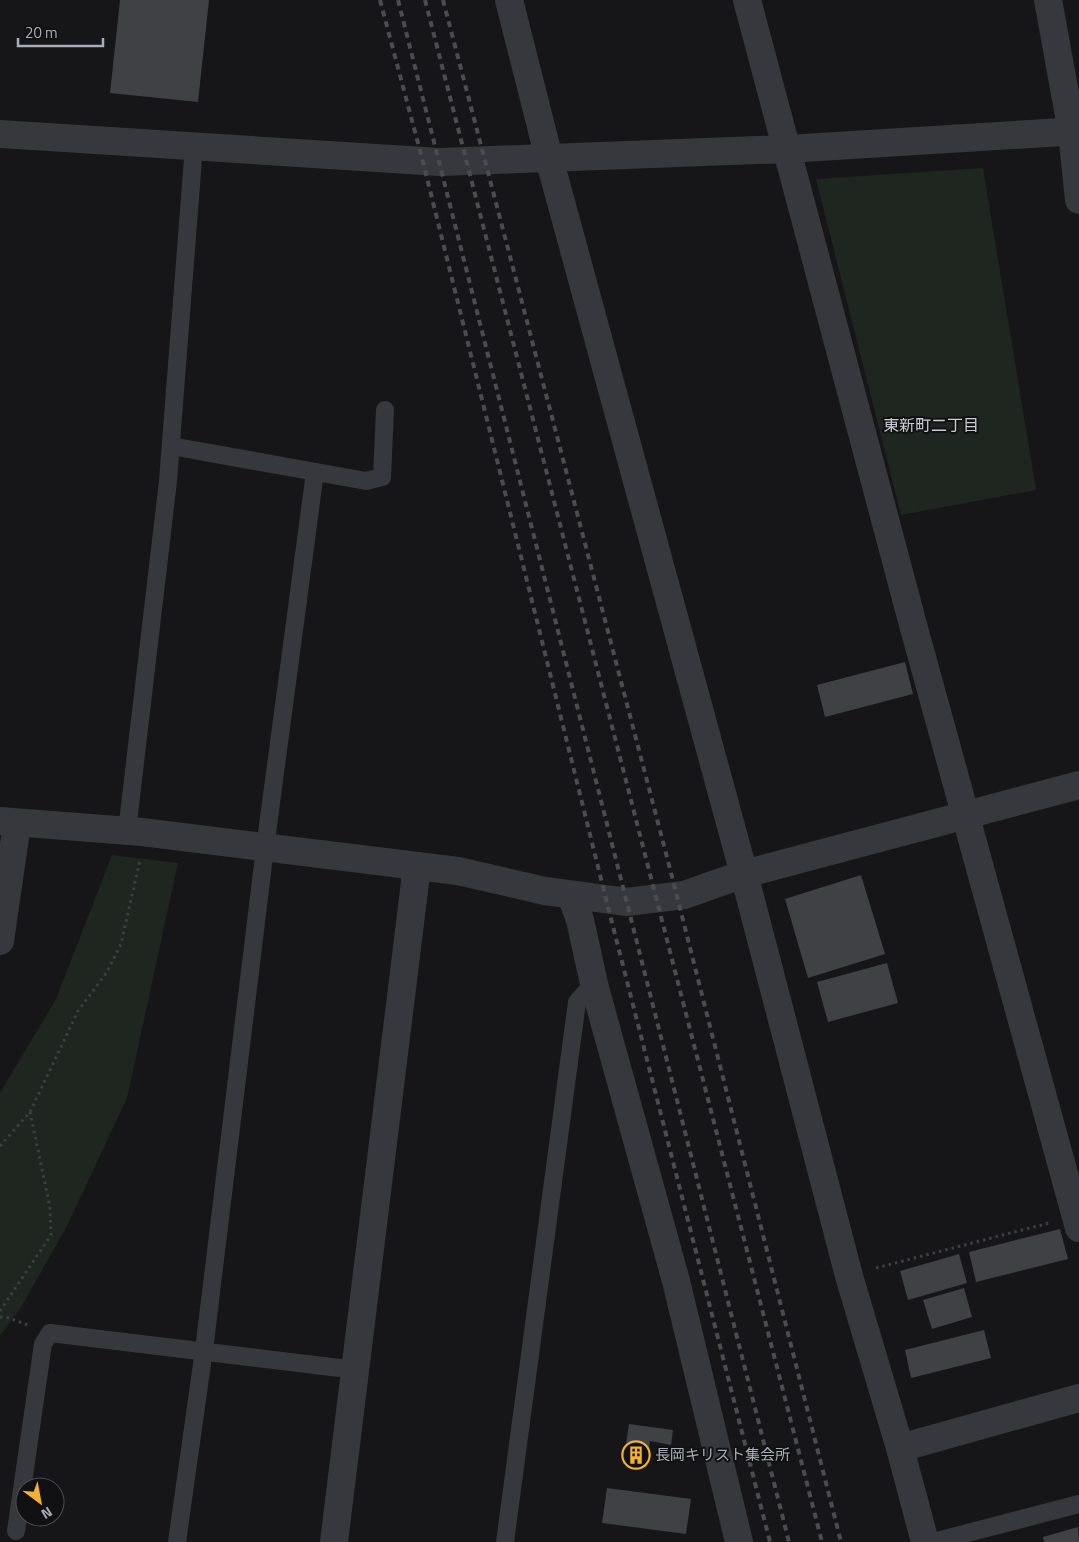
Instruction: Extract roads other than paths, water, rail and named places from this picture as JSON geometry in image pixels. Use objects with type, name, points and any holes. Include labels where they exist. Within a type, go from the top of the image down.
[{"type":"street","points":[[509,0],[549,158],[744,874],[849,1276],[900,1448],[925,1542]]},
{"type":"street","points":[[747,0],[964,815],[1078,1222]]},
{"type":"street","points":[[1048,0],[1076,132],[1079,200]]},
{"type":"street","points":[[0,134],[423,162],[787,149],[1076,132]]},
{"type":"street","points":[[0,941],[9,822],[127,832],[458,871],[571,895],[627,902],[684,895],[744,874],[1079,785]]},
{"type":"street","points":[[334,1542],[417,866]]},
{"type":"street","points":[[571,895],[580,920],[594,983],[676,1280],[739,1542]]},
{"type":"street","points":[[900,1448],[1079,1398]]},
{"type":"lane","points":[[127,832],[170,446],[194,146]]},
{"type":"lane","points":[[170,446],[366,481],[382,477],[385,410]]},
{"type":"lane","points":[[177,1542],[204,1350],[265,848],[315,472]]},
{"type":"lane","points":[[505,1542],[577,1002],[594,983]]},
{"type":"lane","points":[[16,1531],[42,1344],[50,1333],[204,1350],[356,1370]]},
{"type":"lane","points":[[933,1542],[1079,1504]]},
{"type":"railway","points":[[380,0],[423,162],[606,899],[770,1542]]},
{"type":"railway","points":[[398,0],[789,1542]]},
{"type":"railway","points":[[425,0],[822,1542]]},
{"type":"railway","points":[[443,0],[669,865],[841,1542]]},
{"type":"place","name":"長岡キリスト集会所","points":[[636,1455]]},
{"type":"district","name":"東新町二丁目","points":[[931,425]]}]
